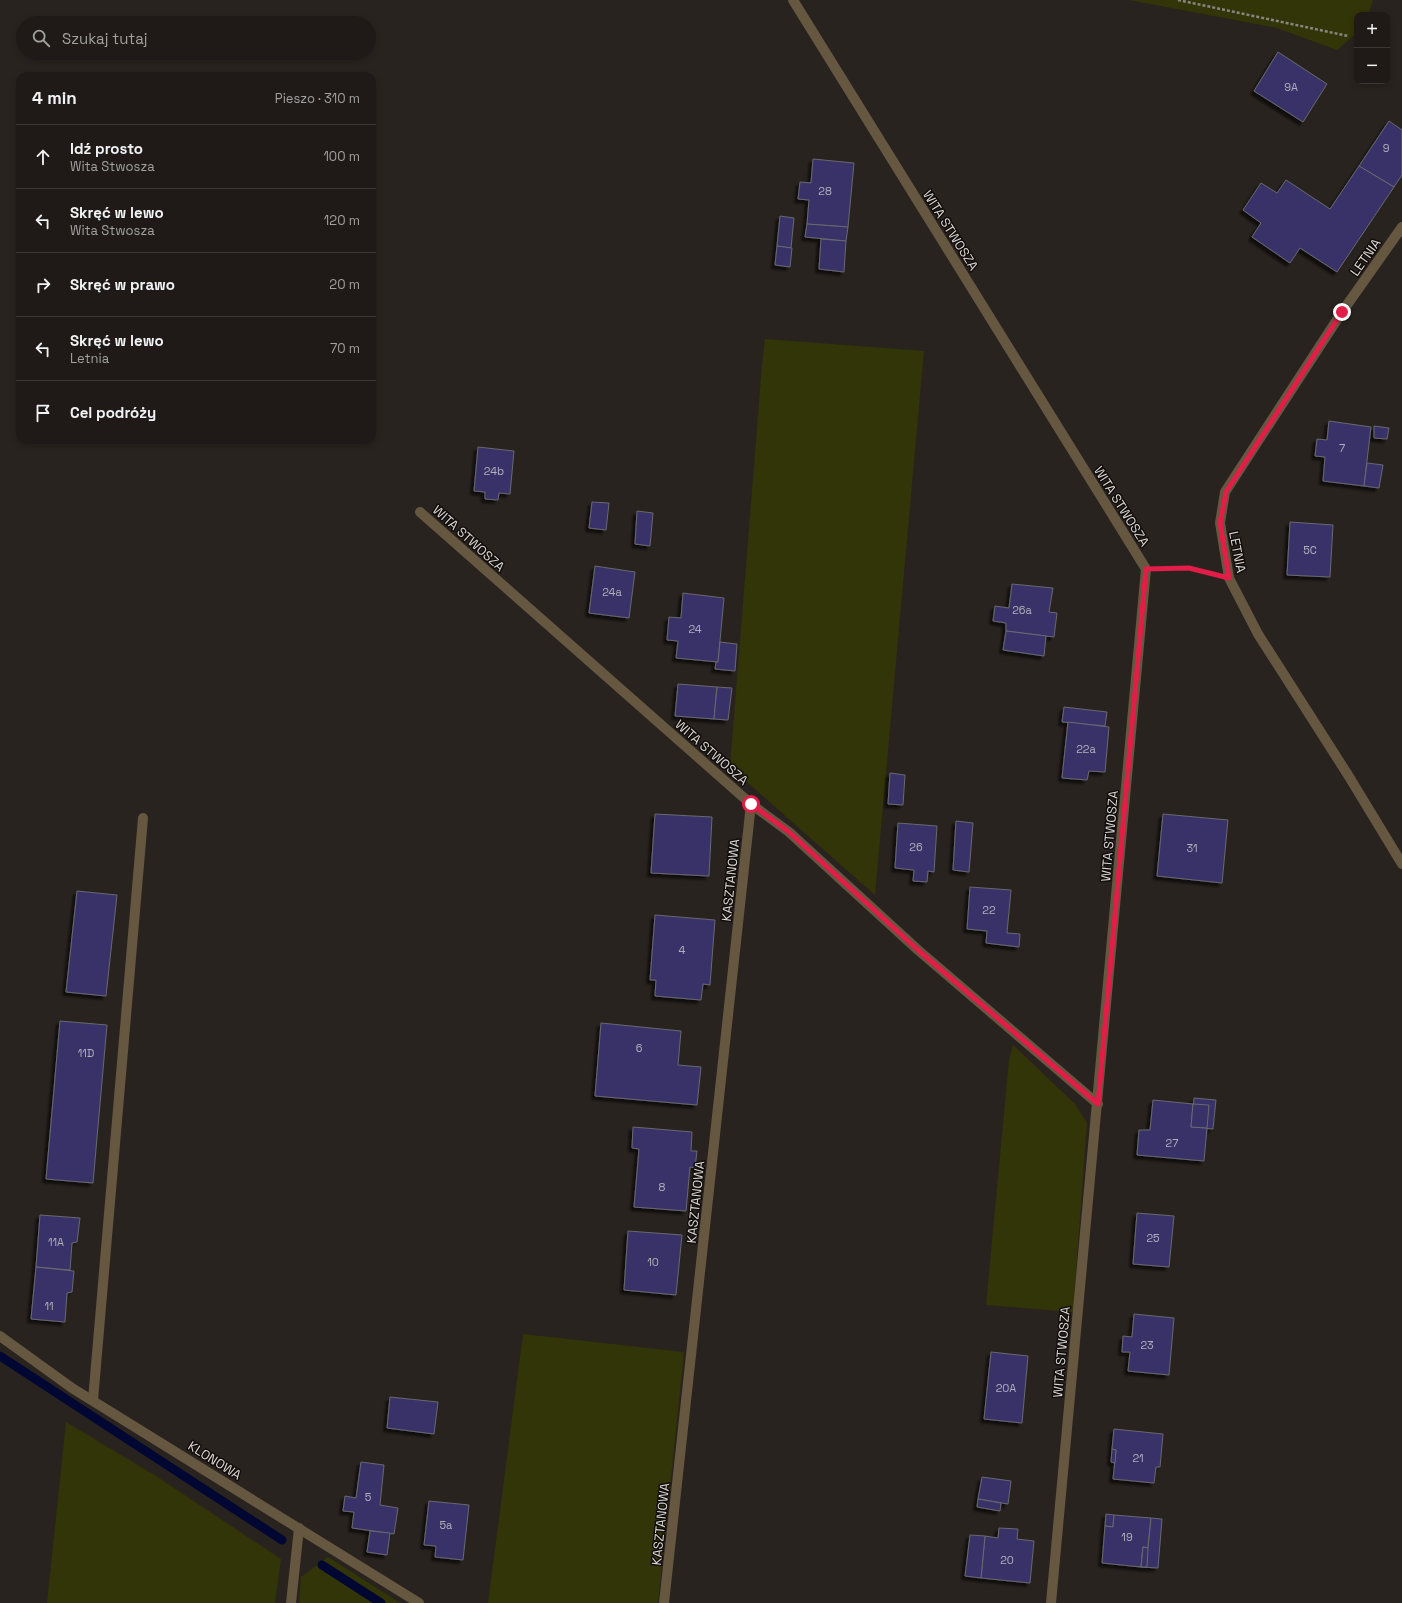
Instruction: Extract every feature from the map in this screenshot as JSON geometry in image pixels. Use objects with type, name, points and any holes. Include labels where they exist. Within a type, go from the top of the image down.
[{"type":"street","name":"WITA STWOSZA","points":[[793,0],[1146,569],[1051,1603]]},
{"type":"street","name":"LETNIA","points":[[1402,227],[1342,312],[1226,492],[1220,523],[1229,578],[1258,634],[1348,775],[1402,864]]},
{"type":"street","name":"WITA STWOSZA","points":[[420,512],[751,804],[789,832],[918,950],[1098,1104]]},
{"type":"street","name":"KASZTANOWA","points":[[664,1603],[751,804]]},
{"type":"street","points":[[93,1400],[143,818]]},
{"type":"street","name":"KLONOWA","points":[[0,1336],[72,1388],[419,1603]]},
{"type":"street","points":[[291,1603],[299,1528]]},
{"type":"path","points":[[1178,0],[1348,36]]},
{"type":"path","points":[[1146,569],[1189,568],[1229,578]]},
{"type":"green space","points":[[1129,0],[1373,0],[1369,12],[1354,12],[1354,36],[1337,50],[1277,28]]},
{"type":"green space","points":[[765,339],[924,351],[875,895],[730,767]]},
{"type":"green space","points":[[1013,1045],[1075,1104],[1087,1123],[1073,1312],[986,1305],[1009,1060]]},
{"type":"green space","points":[[523,1334],[684,1352],[658,1603],[488,1603]]},
{"type":"green space","points":[[66,1422],[156,1476],[281,1559],[275,1603],[47,1603]]},
{"type":"green space","points":[[328,1557],[400,1603],[299,1603],[301,1577]]},
{"type":"building","points":[[1278,52],[1327,84],[1303,122],[1254,91]]},
{"type":"building","points":[[1389,121],[1402,130],[1402,175],[1394,187],[1359,166]]},
{"type":"building","points":[[813,159],[854,163],[848,227],[807,224],[809,200],[798,199],[800,182],[811,183]]},
{"type":"building","points":[[1359,166],[1394,187],[1337,272],[1300,248],[1290,263],[1252,237],[1261,223],[1243,210],[1261,183],[1277,193],[1286,180],[1330,209]]},
{"type":"building","points":[[780,216],[794,218],[791,248],[777,246]]},
{"type":"building","points":[[807,224],[848,227],[846,241],[805,237]]},
{"type":"building","points":[[821,239],[846,241],[844,272],[819,269]]},
{"type":"building","points":[[777,246],[792,248],[790,267],[775,265]]},
{"type":"building","points":[[1329,421],[1371,427],[1364,486],[1323,481],[1325,457],[1315,456],[1317,439],[1327,440]]},
{"type":"building","points":[[1374,426],[1389,428],[1387,439],[1374,438]]},
{"type":"building","points":[[478,447],[514,451],[510,494],[499,493],[498,500],[485,499],[485,492],[474,491]]},
{"type":"building","points":[[1367,463],[1383,465],[1379,488],[1364,486]]},
{"type":"building","points":[[592,502],[609,503],[606,530],[589,528]]},
{"type":"building","points":[[637,511],[653,513],[650,546],[635,544]]},
{"type":"building","points":[[1290,522],[1333,525],[1330,577],[1287,575]]},
{"type":"building","points":[[595,566],[635,572],[629,618],[589,613]]},
{"type":"building","points":[[1012,584],[1053,588],[1049,612],[1057,613],[1054,637],[1006,631],[1006,623],[993,621],[995,606],[1009,608]]},
{"type":"building","points":[[683,593],[724,598],[718,662],[676,658],[678,641],[667,640],[669,617],[681,618]]},
{"type":"building","points":[[1006,631],[1046,636],[1044,656],[1003,650]]},
{"type":"building","points":[[720,642],[737,644],[735,671],[715,669],[716,662],[718,662]]},
{"type":"building","points":[[678,684],[717,687],[714,719],[675,716]]},
{"type":"building","points":[[717,687],[732,688],[728,720],[714,719]]},
{"type":"building","points":[[1064,707],[1107,712],[1105,726],[1062,722]]},
{"type":"building","points":[[1068,722],[1109,727],[1105,772],[1089,771],[1087,780],[1062,778]]},
{"type":"building","points":[[890,773],[905,775],[903,805],[888,804]]},
{"type":"building","points":[[655,814],[712,817],[709,876],[651,873]]},
{"type":"building","points":[[1163,814],[1228,820],[1222,883],[1157,876]]},
{"type":"building","points":[[956,821],[973,823],[969,872],[953,870]]},
{"type":"building","points":[[898,823],[937,826],[934,872],[928,871],[927,882],[913,881],[914,870],[895,868]]},
{"type":"building","points":[[970,887],[1011,890],[1007,933],[1020,934],[1019,947],[986,943],[987,931],[967,929]]},
{"type":"building","points":[[77,891],[117,895],[106,996],[66,992]]},
{"type":"building","points":[[655,915],[715,920],[710,985],[703,984],[701,1000],[655,996],[656,980],[650,980]]},
{"type":"building","points":[[60,1021],[107,1025],[93,1183],[46,1179]]},
{"type":"building","points":[[601,1023],[681,1031],[678,1065],[701,1067],[697,1105],[595,1096]]},
{"type":"building","points":[[1194,1098],[1216,1100],[1213,1129],[1191,1127]]},
{"type":"building","points":[[1153,1100],[1193,1104],[1191,1127],[1207,1128],[1204,1161],[1137,1155],[1139,1130],[1150,1130]]},
{"type":"building","points":[[1193,1104],[1209,1105],[1207,1128],[1191,1127]]},
{"type":"building","points":[[633,1127],[692,1132],[691,1151],[697,1151],[695,1168],[690,1167],[686,1211],[634,1207],[639,1149],[632,1148]]},
{"type":"building","points":[[1137,1213],[1174,1216],[1169,1267],[1133,1264]]},
{"type":"building","points":[[40,1215],[80,1218],[77,1242],[72,1243],[70,1270],[36,1267]]},
{"type":"building","points":[[628,1231],[682,1235],[676,1295],[624,1290]]},
{"type":"building","points":[[36,1267],[74,1271],[72,1292],[67,1293],[65,1322],[31,1319]]},
{"type":"building","points":[[1134,1314],[1174,1318],[1169,1375],[1128,1371],[1130,1352],[1122,1352],[1123,1336],[1132,1337]]},
{"type":"building","points":[[991,1352],[1028,1356],[1022,1423],[984,1419]]},
{"type":"building","points":[[390,1397],[438,1402],[434,1434],[387,1428]]},
{"type":"building","points":[[1114,1429],[1163,1434],[1160,1467],[1156,1467],[1154,1483],[1113,1479],[1116,1450],[1112,1449]]},
{"type":"building","points":[[1112,1449],[1116,1450],[1115,1463],[1111,1462]]},
{"type":"building","points":[[361,1462],[384,1465],[380,1505],[398,1508],[394,1534],[352,1528],[354,1512],[343,1511],[345,1496],[356,1498]]},
{"type":"building","points":[[982,1477],[1011,1481],[1008,1504],[978,1499]]},
{"type":"building","points":[[978,1499],[1001,1503],[1000,1511],[977,1507]]},
{"type":"building","points":[[429,1501],[469,1505],[463,1560],[435,1557],[436,1546],[424,1545]]},
{"type":"building","points":[[1106,1514],[1114,1515],[1113,1527],[1105,1526]]},
{"type":"building","points":[[1114,1515],[1151,1518],[1148,1548],[1143,1547],[1141,1567],[1102,1563],[1105,1526],[1113,1527]]},
{"type":"building","points":[[1151,1518],[1162,1519],[1158,1568],[1141,1567],[1143,1547],[1148,1548]]},
{"type":"building","points":[[999,1528],[1018,1529],[1017,1539],[1034,1541],[1030,1583],[981,1578],[985,1536],[998,1538]]},
{"type":"building","points":[[370,1531],[390,1533],[387,1555],[367,1552]]},
{"type":"building","points":[[970,1535],[985,1536],[981,1578],[965,1576]]},
{"type":"building","points":[[1143,1547],[1148,1548],[1147,1567],[1141,1567]]},
{"type":"waterway","points":[[0,1356],[282,1540]]},
{"type":"waterway","points":[[322,1565],[381,1603]]},
{"type":"route","points":[[751,804],[789,832],[918,950],[1098,1104],[1146,569],[1189,568],[1229,578],[1220,523],[1226,492],[1342,312]]}]
